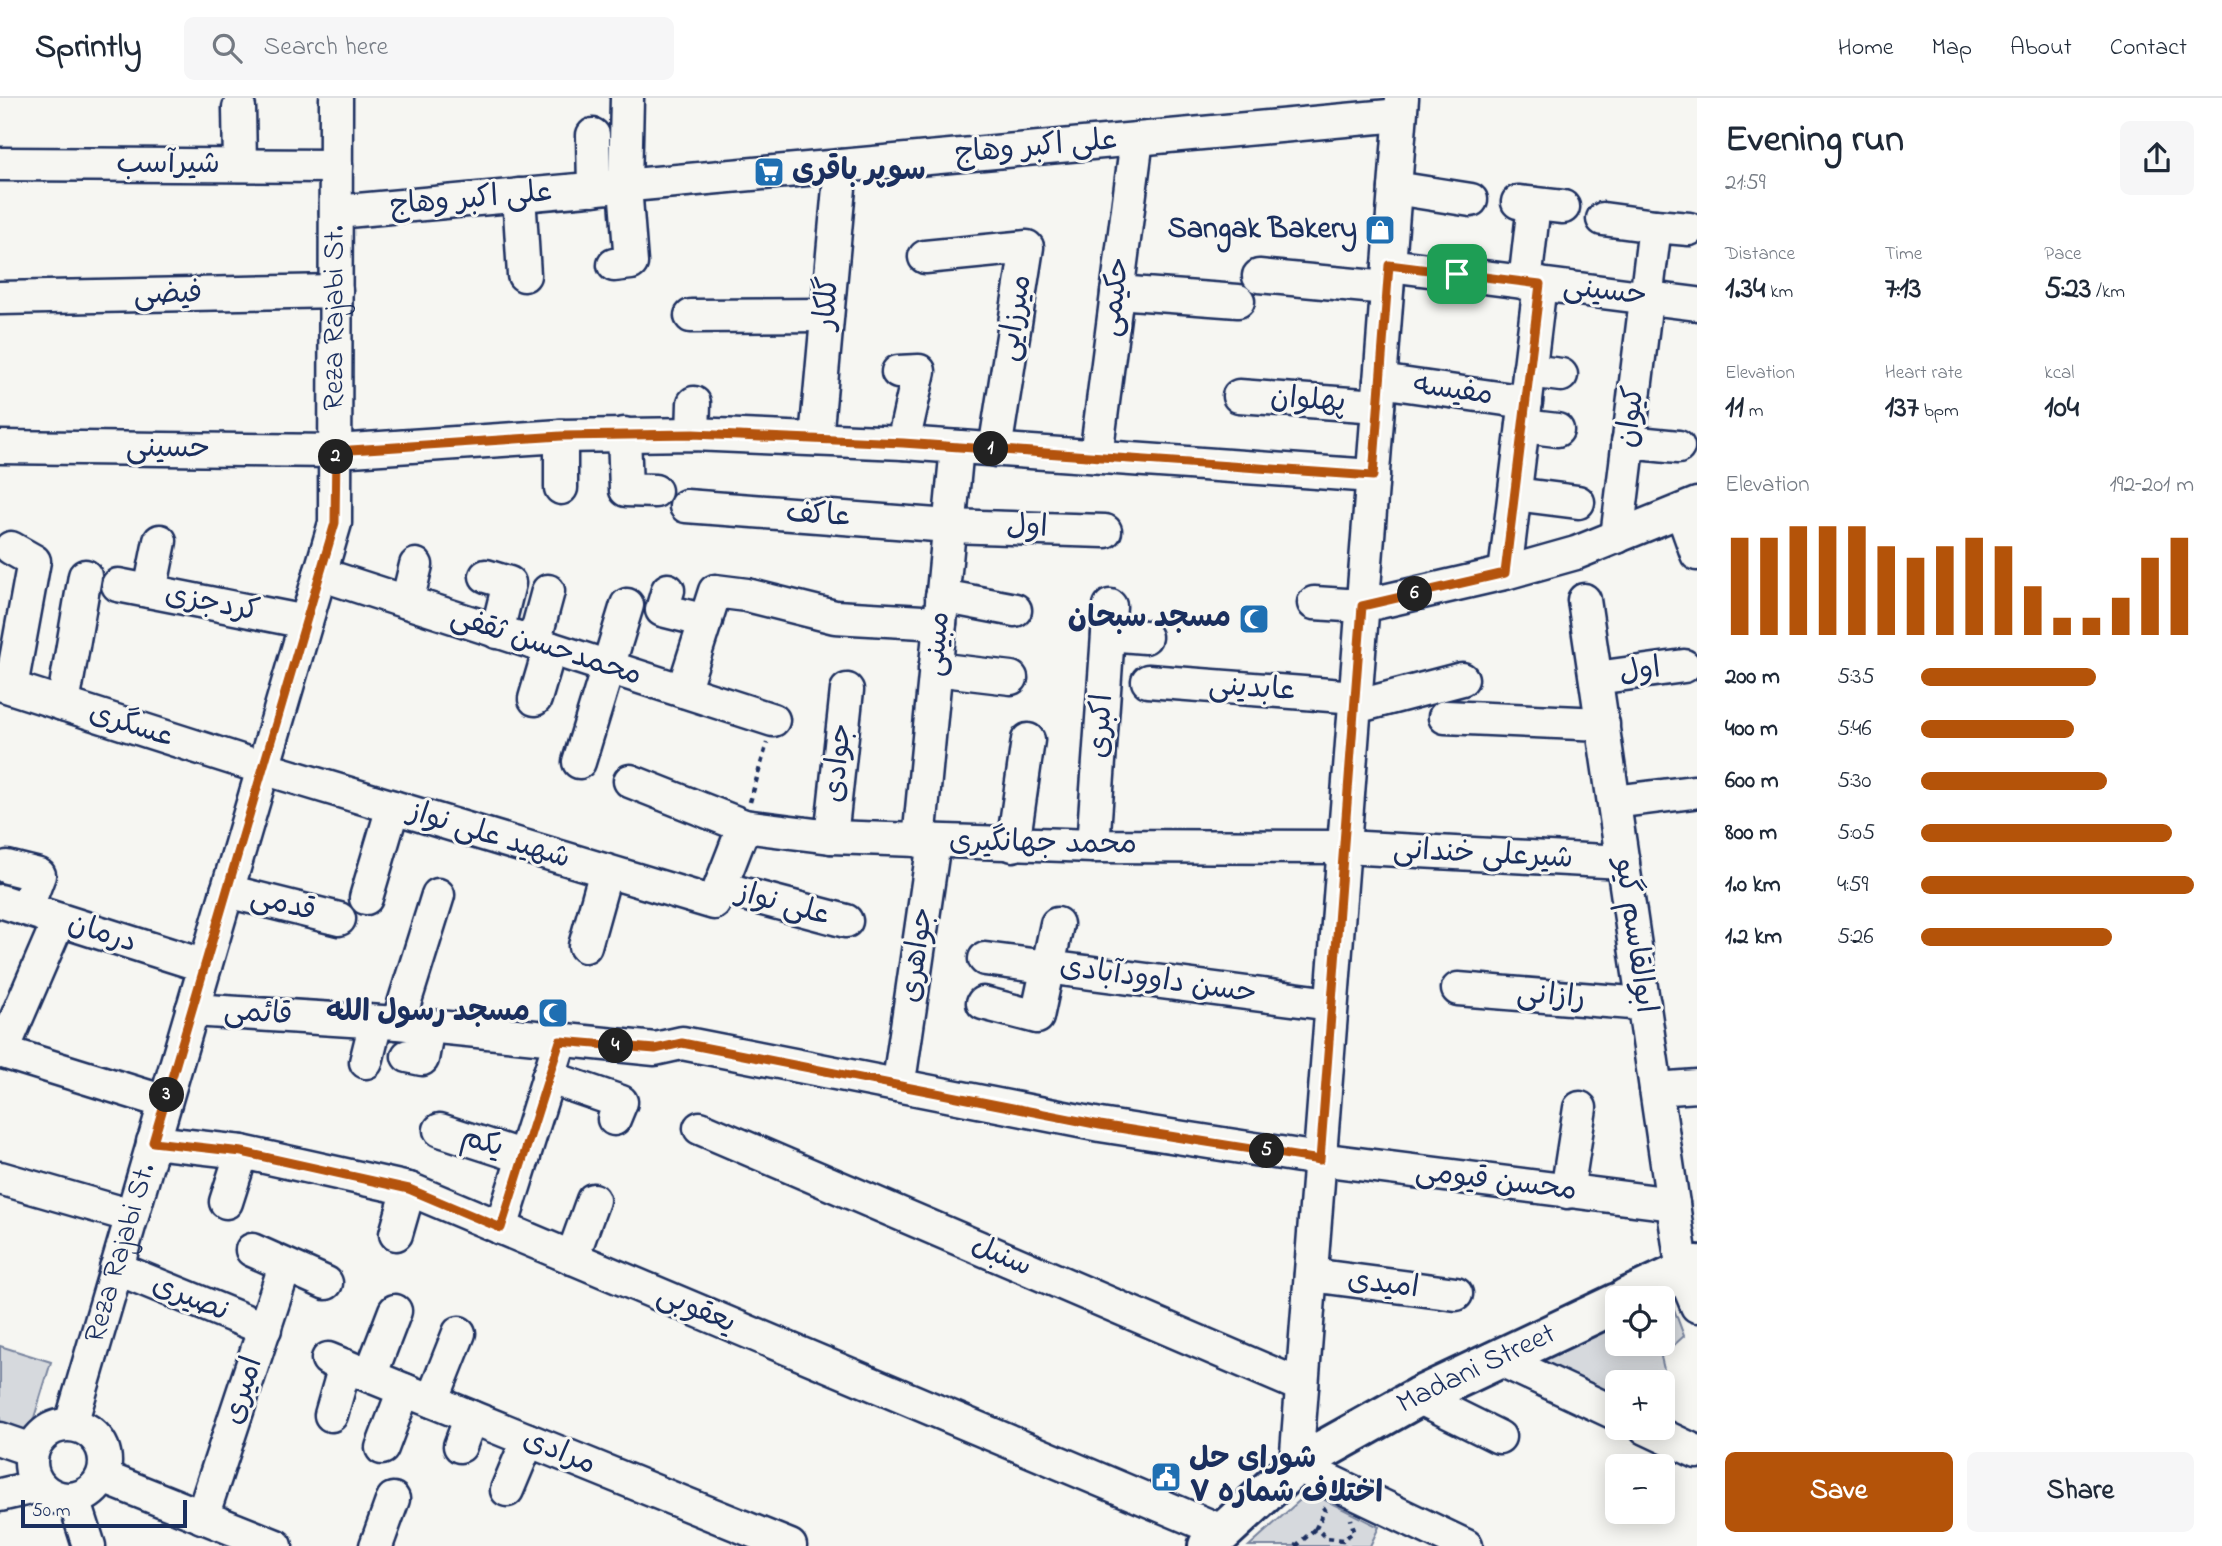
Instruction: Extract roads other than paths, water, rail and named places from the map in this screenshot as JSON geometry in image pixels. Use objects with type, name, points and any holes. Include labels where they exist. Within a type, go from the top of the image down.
[{"type":"main road","points":[[1673,1286],[1692,1281]]},
{"type":"main road","name":"Madani Street","points":[[1216,1539],[1296,1465],[1418,1397],[1605,1309]]},
{"type":"street","name":"Reza Rajabi St.","points":[[71,1424],[335,523],[336,98]]},
{"type":"street","points":[[614,265],[631,263],[625,186],[627,98]]},
{"type":"street","points":[[1401,106],[1296,1465],[1466,1546]]},
{"type":"street","name":"علی اکبر وهاج","points":[[336,212],[1137,139],[1401,106]]},
{"type":"street","points":[[239,108],[240,165]]},
{"type":"street","points":[[593,135],[594,189]]},
{"type":"street","name":"حکیمی","points":[[1096,456],[1137,139]]},
{"type":"street","name":"شیرآسب","points":[[0,164],[336,166]]},
{"type":"street","name":"گلکار","points":[[816,439],[841,166]]},
{"type":"street","points":[[1395,188],[1471,200]]},
{"type":"street","points":[[519,195],[524,275]]},
{"type":"street","points":[[1505,573],[1526,400],[1538,204]]},
{"type":"street","points":[[1603,219],[1689,229]]},
{"type":"street","name":"کیوان","points":[[1617,537],[1655,226]]},
{"type":"street","name":"میرزایی","points":[[925,257],[1027,247],[995,450]]},
{"type":"street","name":"حسینی","points":[[1259,276],[1388,277],[1532,283],[1697,304]]},
{"type":"street","name":"فیضی","points":[[0,299],[336,291]]},
{"type":"street","points":[[1117,292],[1238,301]]},
{"type":"street","points":[[691,316],[827,315]]},
{"type":"street","points":[[898,372],[919,371],[903,443]]},
{"type":"street","points":[[1526,400],[1560,375]]},
{"type":"street","name":"پهلوان","points":[[1239,396],[1379,394]]},
{"type":"street","name":"مفیسه","points":[[1379,394],[1526,400]]},
{"type":"street","points":[[1526,400],[1557,430]]},
{"type":"street","points":[[693,434],[694,403]]},
{"type":"street","name":"حسینی","points":[[0,447],[336,451],[561,436],[693,434],[903,443],[1373,476]]},
{"type":"street","points":[[624,435],[626,490],[655,491]]},
{"type":"street","points":[[561,436],[561,488]]},
{"type":"street","points":[[1628,442],[1678,447]]},
{"type":"street","name":"مبینی","points":[[927,842],[936,669],[957,447]]},
{"type":"street","points":[[1515,494],[1578,502]]},
{"type":"street","name":"عاکف","points":[[686,506],[949,526]]},
{"type":"street","points":[[1314,603],[1362,606],[1505,573],[1576,552],[1690,508],[1697,554]]},
{"type":"street","name":"اول","points":[[949,526],[1105,531]]},
{"type":"street","points":[[150,592],[160,541]]},
{"type":"street","points":[[5,685],[34,561],[11,548]]},
{"type":"street","points":[[407,602],[415,565]]},
{"type":"street","name":"محمدحسن ثقفی","points":[[320,574],[773,720]]},
{"type":"street","points":[[63,704],[85,576]]},
{"type":"street","points":[[486,576],[509,583],[497,632]]},
{"type":"street","points":[[683,691],[715,591],[750,582],[835,617],[941,610],[1015,610]]},
{"type":"street","name":"کردجزی","points":[[118,585],[306,622]]},
{"type":"street","points":[[668,590],[662,610],[706,621]]},
{"type":"street","points":[[535,699],[548,591]]},
{"type":"street","name":"ابوالقاسم گیو","points":[[1584,600],[1673,1204],[1692,1281]]},
{"type":"street","points":[[579,762],[627,605]]},
{"type":"street","name":"اکبری","points":[[1093,846],[1109,620],[1145,637]]},
{"type":"street","name":"اول","points":[[1596,678],[1684,666]]},
{"type":"street","points":[[936,669],[1011,678]]},
{"type":"street","name":"عابدینی","points":[[1147,681],[1356,702],[1462,679]]},
{"type":"street","name":"عسگری","points":[[5,685],[263,768]]},
{"type":"street","name":"جوادی","points":[[831,837],[847,690]]},
{"type":"street","points":[[1445,717],[1603,724]]},
{"type":"street","points":[[1013,845],[1028,740]]},
{"type":"street","name":"شهید علی نواز","points":[[263,768],[606,871],[718,896]]},
{"type":"street","name":"محمد جهانگیری","points":[[630,781],[744,826],[831,837],[1013,845],[1344,847]]},
{"type":"street","points":[[1614,802],[1693,792]]},
{"type":"street","points":[[366,898],[393,807]]},
{"type":"street","points":[[718,896],[744,826]]},
{"type":"street","name":"جواهری","points":[[901,1068],[927,842]]},
{"type":"street","name":"شیرعلی خندانی","points":[[1344,847],[1623,862]]},
{"type":"street","points":[[7,867],[39,875],[13,905]]},
{"type":"street","points":[[585,946],[606,871]]},
{"type":"street","name":"قدمی","points":[[227,891],[339,919]]},
{"type":"street","points":[[366,1062],[401,1024],[438,895]]},
{"type":"street","name":"علی نواز","points":[[718,896],[846,921]]},
{"type":"street","name":"درمان","points":[[13,905],[205,966]]},
{"type":"street","points":[[59,920],[1,1052],[165,1102]]},
{"type":"street","points":[[983,1003],[1037,1017],[1057,924]]},
{"type":"street","name":"حسن داوودآبادی","points":[[985,959],[1331,1004]]},
{"type":"street","name":"رازانی","points":[[1458,989],[1644,1004]]},
{"type":"street","name":"قائمی","points":[[192,1010],[401,1024],[655,1049],[682,1043],[1100,1125],[1320,1160]]},
{"type":"street","points":[[401,1024],[422,1059],[408,1056]]},
{"type":"street","points":[[501,1228],[560,1041]]},
{"type":"street","points":[[548,1077],[621,1102],[614,1119]]},
{"type":"street","points":[[1656,1089],[1697,1086]]},
{"type":"street","points":[[1567,1192],[1580,1108]]},
{"type":"street","name":"سنبل","points":[[700,1128],[1302,1386]]},
{"type":"street","name":"یکم","points":[[440,1130],[524,1157]]},
{"type":"street","name":"یعقوبی","points":[[153,1142],[242,1152],[409,1189],[1216,1539]]},
{"type":"street","points":[[226,1202],[242,1152]]},
{"type":"street","name":"محسن قیومی","points":[[1320,1160],[1673,1204]]},
{"type":"street","points":[[0,1178],[132,1216]]},
{"type":"street","points":[[396,1234],[409,1189]]},
{"type":"street","points":[[572,1258],[593,1200]]},
{"type":"street","points":[[252,1250],[326,1283]]},
{"type":"street","name":"امیری","points":[[202,1517],[285,1266]]},
{"type":"street","name":"نصیری","points":[[116,1268],[265,1329]]},
{"type":"street","name":"امیدی","points":[[1311,1275],[1456,1294]]},
{"type":"street","points":[[331,1415],[348,1367],[395,1311]]},
{"type":"street","points":[[382,1448],[459,1333]]},
{"type":"street","points":[[1499,1359],[1605,1408]]},
{"type":"street","name":"مرادی","points":[[348,1367],[790,1546]]},
{"type":"street","points":[[1418,1397],[1499,1437]]},
{"type":"street","points":[[460,1447],[471,1417]]},
{"type":"street","points":[[71,1424],[93,1433],[101,1442],[106,1466],[103,1477],[86,1495],[74,1499],[49,1494],[39,1486],[30,1463],[32,1450],[48,1430],[71,1424]]},
{"type":"street","points":[[0,1439],[32,1450]]},
{"type":"street","points":[[507,1490],[528,1440]]},
{"type":"street","points":[[1672,1440],[1697,1452]]},
{"type":"street","points":[[103,1477],[276,1546]]},
{"type":"street","points":[[0,1495],[39,1486]]},
{"type":"street","points":[[74,1499],[89,1546]]},
{"type":"street","points":[[376,1546],[393,1499]]},
{"type":"place","name":"سوپر باقری","points":[[769,172]]},
{"type":"place","name":"Sangak Bakery","points":[[1380,230]]},
{"type":"place","name":"مسجد سبحان","points":[[1254,619]]},
{"type":"place","name":"مسجد رسول الله","points":[[553,1013]]},
{"type":"place","name":"شورای حل اختلاف شماره ۷","points":[[1166,1477]]}]
